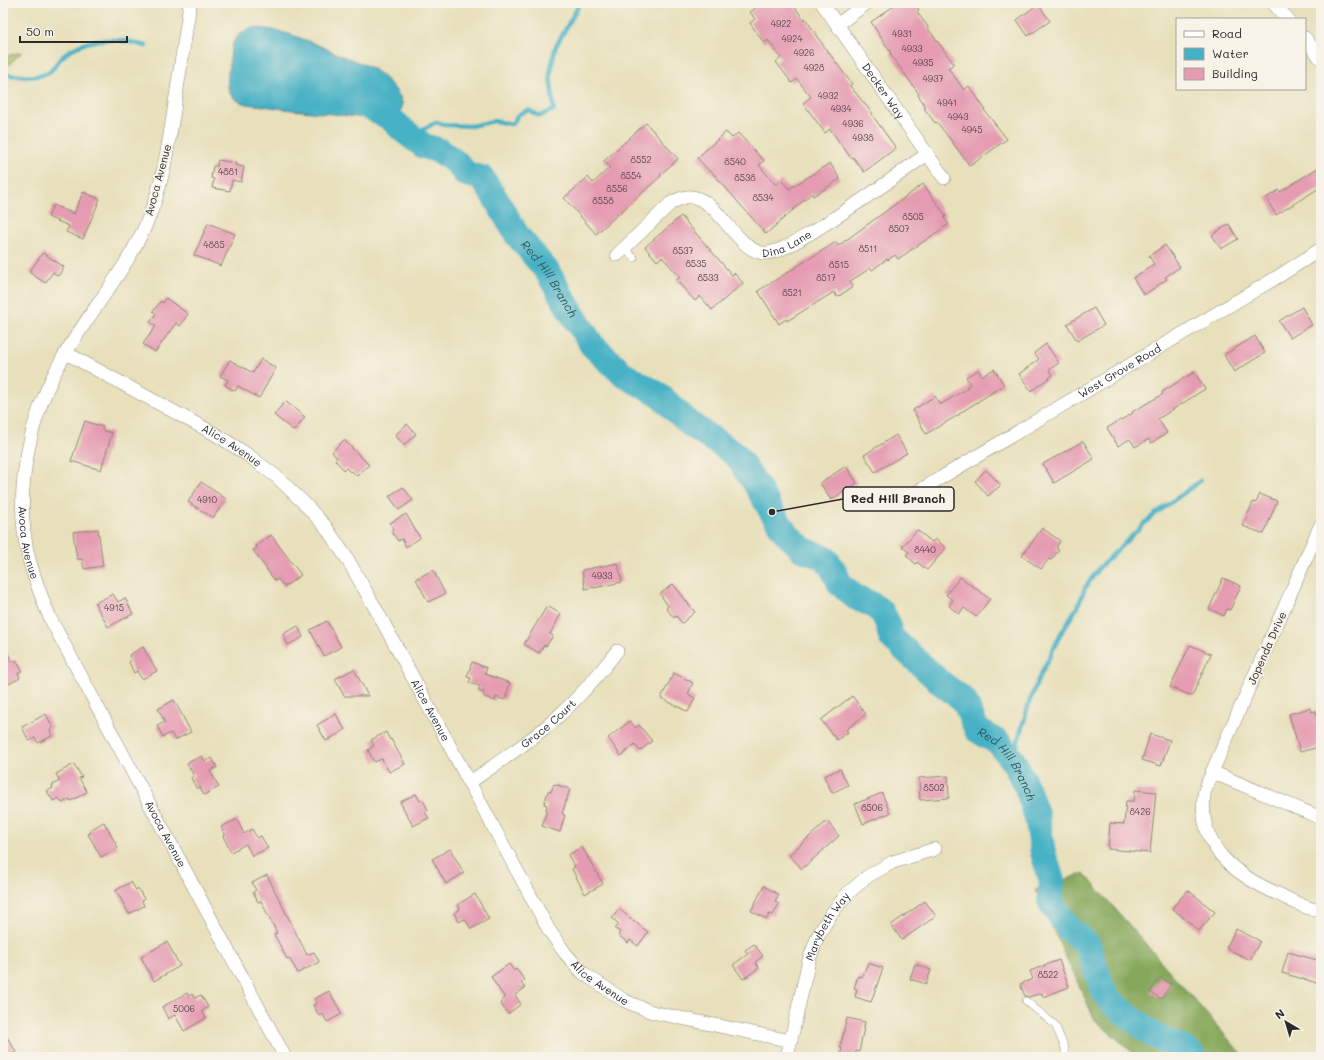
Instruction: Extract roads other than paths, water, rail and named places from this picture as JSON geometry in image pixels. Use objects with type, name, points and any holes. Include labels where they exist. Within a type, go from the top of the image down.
[{"type":"street","name":"Avoca Avenue","points":[[190,3],[163,174],[147,222],[135,247],[66,353],[49,382],[37,414],[28,452],[24,482],[24,525],[29,558],[39,591],[50,618],[285,1057]]},
{"type":"street","name":"Decker Way","points":[[822,3],[944,178]]},
{"type":"street","points":[[838,25],[867,3]]},
{"type":"street","points":[[1273,3],[1287,18]]},
{"type":"street","points":[[1306,39],[1321,59]]},
{"type":"street","name":"Dina Lane","points":[[620,251],[671,203],[681,198],[690,196],[701,199],[748,247],[757,252],[766,253],[784,248],[847,211],[927,154]]},
{"type":"street","name":"West Grove Road","points":[[917,492],[1279,276],[1321,249]]},
{"type":"street","name":"Alice Avenue","points":[[66,353],[215,434],[248,454],[277,477],[325,526],[348,560],[549,930],[565,953],[583,973],[625,1001],[652,1012],[791,1041]]},
{"type":"street","name":"Jopenda Drive","points":[[1321,524],[1212,772],[1204,794],[1204,814],[1207,831],[1216,849],[1228,863],[1244,876],[1262,887],[1310,910],[1321,912]]},
{"type":"street","name":"Grace Court","points":[[469,783],[522,746],[553,722],[596,678],[617,651]]},
{"type":"street","points":[[1212,772],[1321,818]]},
{"type":"street","name":"Marybeth Way","points":[[787,1057],[809,960],[818,936],[831,914],[847,894],[868,876],[893,862],[935,849]]},
{"type":"lane","points":[[620,251],[634,258]]},
{"type":"lane","points":[[1026,1001],[1055,1025],[1065,1048],[1065,1057]]},
{"type":"water","points":[[251,28],[287,33],[373,69],[395,89],[400,97],[402,106],[398,113],[377,118],[281,109],[248,104],[239,101],[231,95],[228,87],[231,52],[235,39],[241,33]]},
{"type":"waterway","points":[[404,131],[416,128],[420,131],[436,122],[445,125],[471,126],[494,121],[512,124],[519,114],[528,110],[540,116],[554,110],[550,75],[555,48],[580,3]]},
{"type":"waterway","name":"Red Hill Branch","points":[[3,74],[20,76],[43,75],[52,70],[60,59],[71,50],[91,41],[113,40],[146,46]]},
{"type":"waterway","name":"Red Hill Branch","points":[[357,101],[389,117],[404,131],[424,146],[440,151],[457,163],[466,174],[482,178],[517,235],[547,271],[592,345],[624,375],[658,394],[690,424],[736,455],[785,532],[802,549],[825,558],[834,571],[840,584],[855,597],[871,604],[882,612],[888,624],[891,637],[941,683],[964,700],[977,730],[999,743],[1014,762],[1027,788],[1037,817],[1043,853],[1052,881],[1050,901],[1068,928],[1088,945],[1102,988],[1110,1001],[1153,1035],[1182,1048],[1194,1057]]},
{"type":"waterway","points":[[1014,762],[1018,741],[1029,703],[1038,680],[1061,633],[1078,606],[1085,588],[1098,569],[1150,518],[1200,481]]},
{"type":"place","name":"Red Hill Branch","points":[[772,512]]}]
